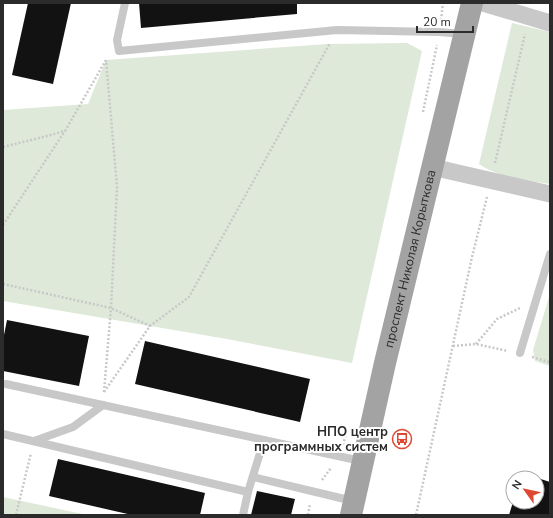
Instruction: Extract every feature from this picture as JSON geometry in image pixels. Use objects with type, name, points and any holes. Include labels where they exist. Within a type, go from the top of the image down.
[{"type":"main road","name":"проспект Николая Корыткова","points":[[353,508],[385,363],[472,3]]},
{"type":"street","points":[[483,3],[550,23]]},
{"type":"street","points":[[432,166],[550,194]]},
{"type":"lane","points":[[125,3],[117,40],[119,51],[337,30],[465,34]]},
{"type":"lane","points":[[520,353],[550,254]]},
{"type":"lane","points":[[6,384],[364,462]]},
{"type":"lane","points":[[33,442],[73,427],[103,405]]},
{"type":"lane","points":[[3,434],[248,492]]},
{"type":"lane","points":[[243,515],[248,492],[264,440]]},
{"type":"lane","points":[[253,477],[353,508]]},
{"type":"path","points":[[416,515],[472,257],[529,17]]},
{"type":"path","points":[[104,392],[150,326],[189,297],[337,30]]},
{"type":"path","points":[[3,225],[65,131],[106,60],[118,187],[103,405]]},
{"type":"path","points":[[3,147],[65,131]]},
{"type":"path","points":[[3,284],[110,308],[150,326]]},
{"type":"path","points":[[476,344],[497,319],[536,300]]},
{"type":"path","points":[[453,346],[476,344],[550,361]]},
{"type":"path","points":[[16,515],[33,442]]},
{"type":"green space","points":[[512,23],[550,32],[550,184],[523,180],[504,175],[487,169],[479,164]]},
{"type":"green space","points":[[407,43],[422,51],[352,363],[227,339],[3,301],[3,110],[88,104],[106,60],[327,44]]},
{"type":"green space","points":[[550,294],[550,366],[535,361],[533,350]]},
{"type":"green space","points":[[3,497],[87,515],[3,515]]},
{"type":"building","points":[[28,3],[71,3],[53,84],[12,75]]},
{"type":"building","points":[[139,3],[297,3],[297,14],[141,28]]},
{"type":"building","points":[[7,320],[89,336],[79,386],[3,371],[3,340]]},
{"type":"building","points":[[145,341],[310,379],[300,422],[135,384]]},
{"type":"building","points":[[58,459],[205,493],[200,515],[132,515],[49,496]]},
{"type":"building","points":[[545,480],[550,482],[550,515],[509,515],[511,510],[545,510]]},
{"type":"building","points":[[257,491],[295,499],[291,515],[251,515]]},
{"type":"place","name":"НПО центр программных систем","points":[[402,439]]}]
